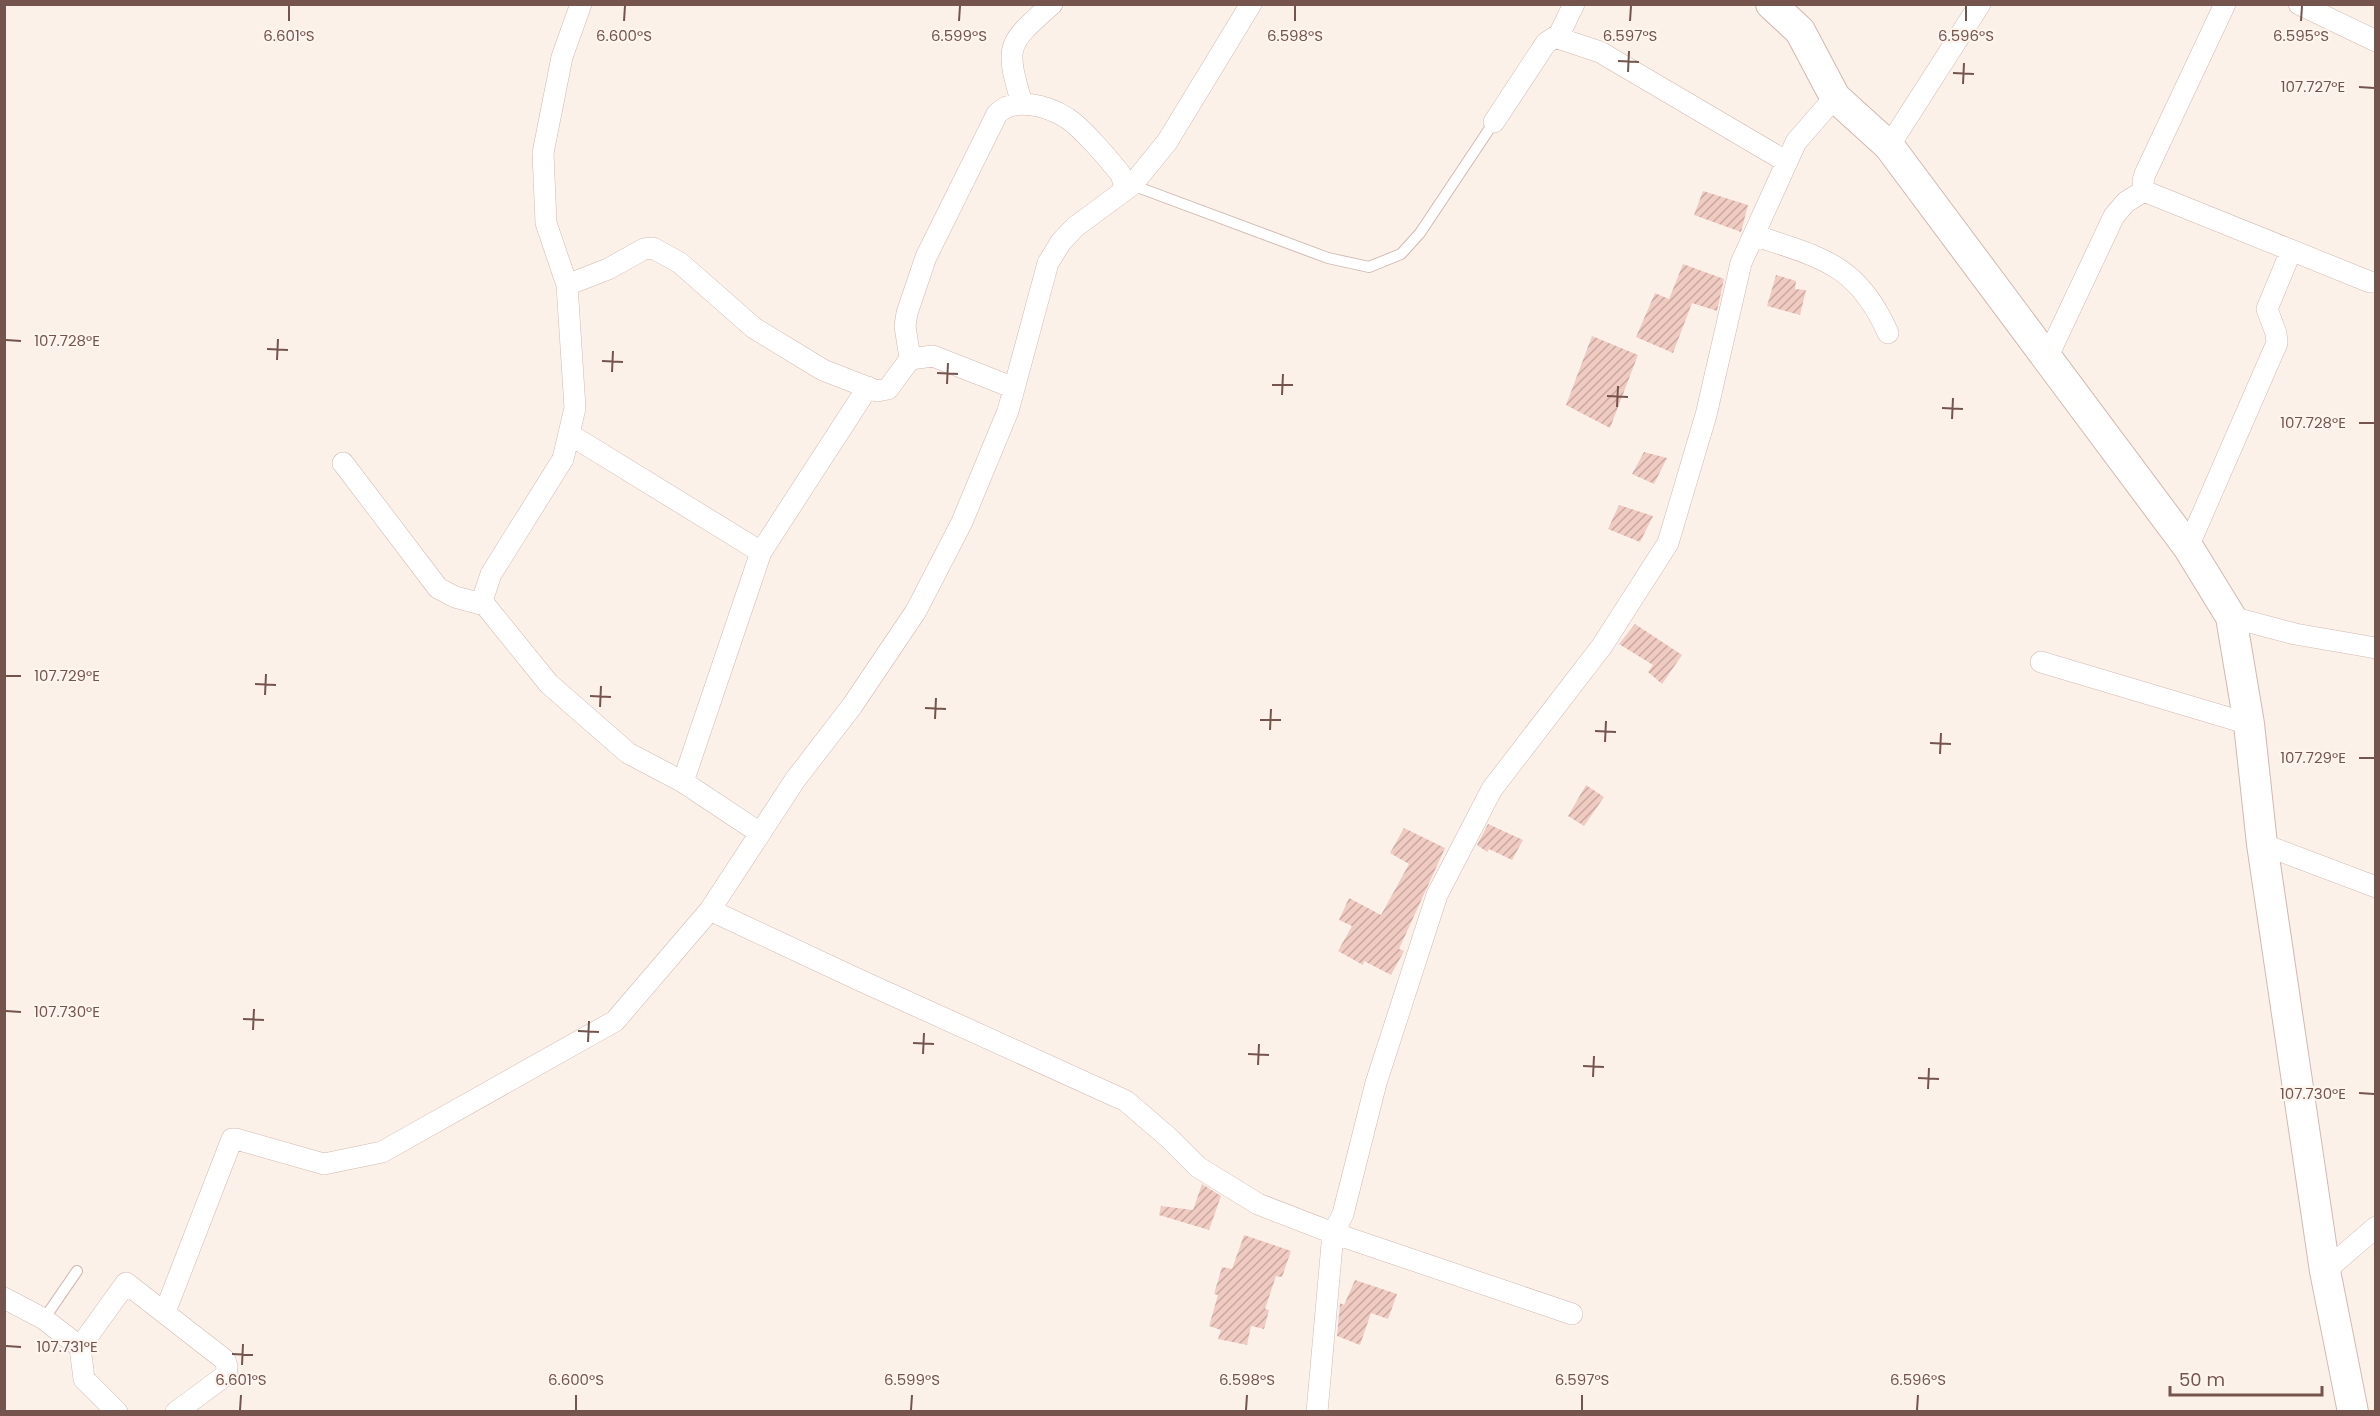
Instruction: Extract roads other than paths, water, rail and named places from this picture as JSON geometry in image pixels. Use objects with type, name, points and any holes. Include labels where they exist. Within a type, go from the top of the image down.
[{"type":"street","points":[[581,4],[562,57],[543,153],[546,223],[567,285],[575,408],[562,459],[491,574],[483,598],[485,605],[549,684],[628,753],[683,782],[760,832]]},
{"type":"street","points":[[1022,104],[1011,67],[1012,48],[1021,32],[1052,4]]},
{"type":"street","points":[[165,1312],[232,1139],[236,1138],[324,1164],[382,1152],[615,1021],[710,910],[795,780],[852,706],[916,610],[962,522],[1008,411],[1048,263],[1061,242],[1075,227],[1128,187],[1167,142],[1251,4]]},
{"type":"street","points":[[1558,37],[1574,4]]},
{"type":"street","points":[[1772,4],[1800,31],[1834,97],[1889,147],[2047,358],[2188,547],[2231,617],[2249,723],[2262,844],[2325,1271],[2353,1412]]},
{"type":"street","points":[[1889,147],[1980,4]]},
{"type":"street","points":[[2225,4],[2145,174],[2142,186],[2144,191],[2370,282]]},
{"type":"street","points":[[2299,4],[2376,41]]},
{"type":"street","points":[[1494,122],[1546,43],[1553,37],[1558,37],[1600,52],[1787,162]]},
{"type":"street","points":[[1317,1412],[1333,1233],[1343,1214],[1376,1083],[1437,895],[1492,789],[1602,646],[1668,543],[1706,415],[1741,263],[1796,142],[1834,97]]},
{"type":"street","points":[[910,359],[905,326],[907,314],[932,243],[997,114],[1007,106],[1022,104],[1054,111],[1068,118],[1120,173],[1128,187]]},
{"type":"street","points":[[2047,358],[2115,216],[2126,202],[2144,191]]},
{"type":"street","points":[[1754,235],[1814,255],[1846,272],[1877,308],[1888,333]]},
{"type":"street","points":[[567,285],[608,269],[644,249],[653,248],[680,263],[754,328],[823,370],[877,391],[888,388],[910,359],[933,356],[1014,388]]},
{"type":"street","points":[[2188,547],[2277,343],[2276,333],[2266,309],[2291,251]]},
{"type":"street","points":[[683,782],[760,552],[868,387]]},
{"type":"street","points":[[569,434],[760,552]]},
{"type":"street","points":[[343,463],[433,582],[446,593],[485,605]]},
{"type":"street","points":[[2231,617],[2295,634],[2376,648]]},
{"type":"street","points":[[2041,662],[2249,723]]},
{"type":"street","points":[[2262,844],[2376,887]]},
{"type":"street","points":[[710,910],[1126,1101],[1198,1167],[1258,1204],[1333,1233],[1572,1314]]},
{"type":"street","points":[[2325,1271],[2376,1227]]},
{"type":"street","points":[[117,1412],[84,1379],[80,1347],[124,1284],[127,1284],[220,1355],[227,1367],[226,1375],[222,1379],[176,1412]]},
{"type":"street","points":[[4,1298],[45,1319],[80,1347]]},
{"type":"lane","points":[[1128,187],[1328,258],[1369,267],[1401,254],[1420,233],[1494,122]]},
{"type":"lane","points":[[45,1319],[77,1271]]}]
